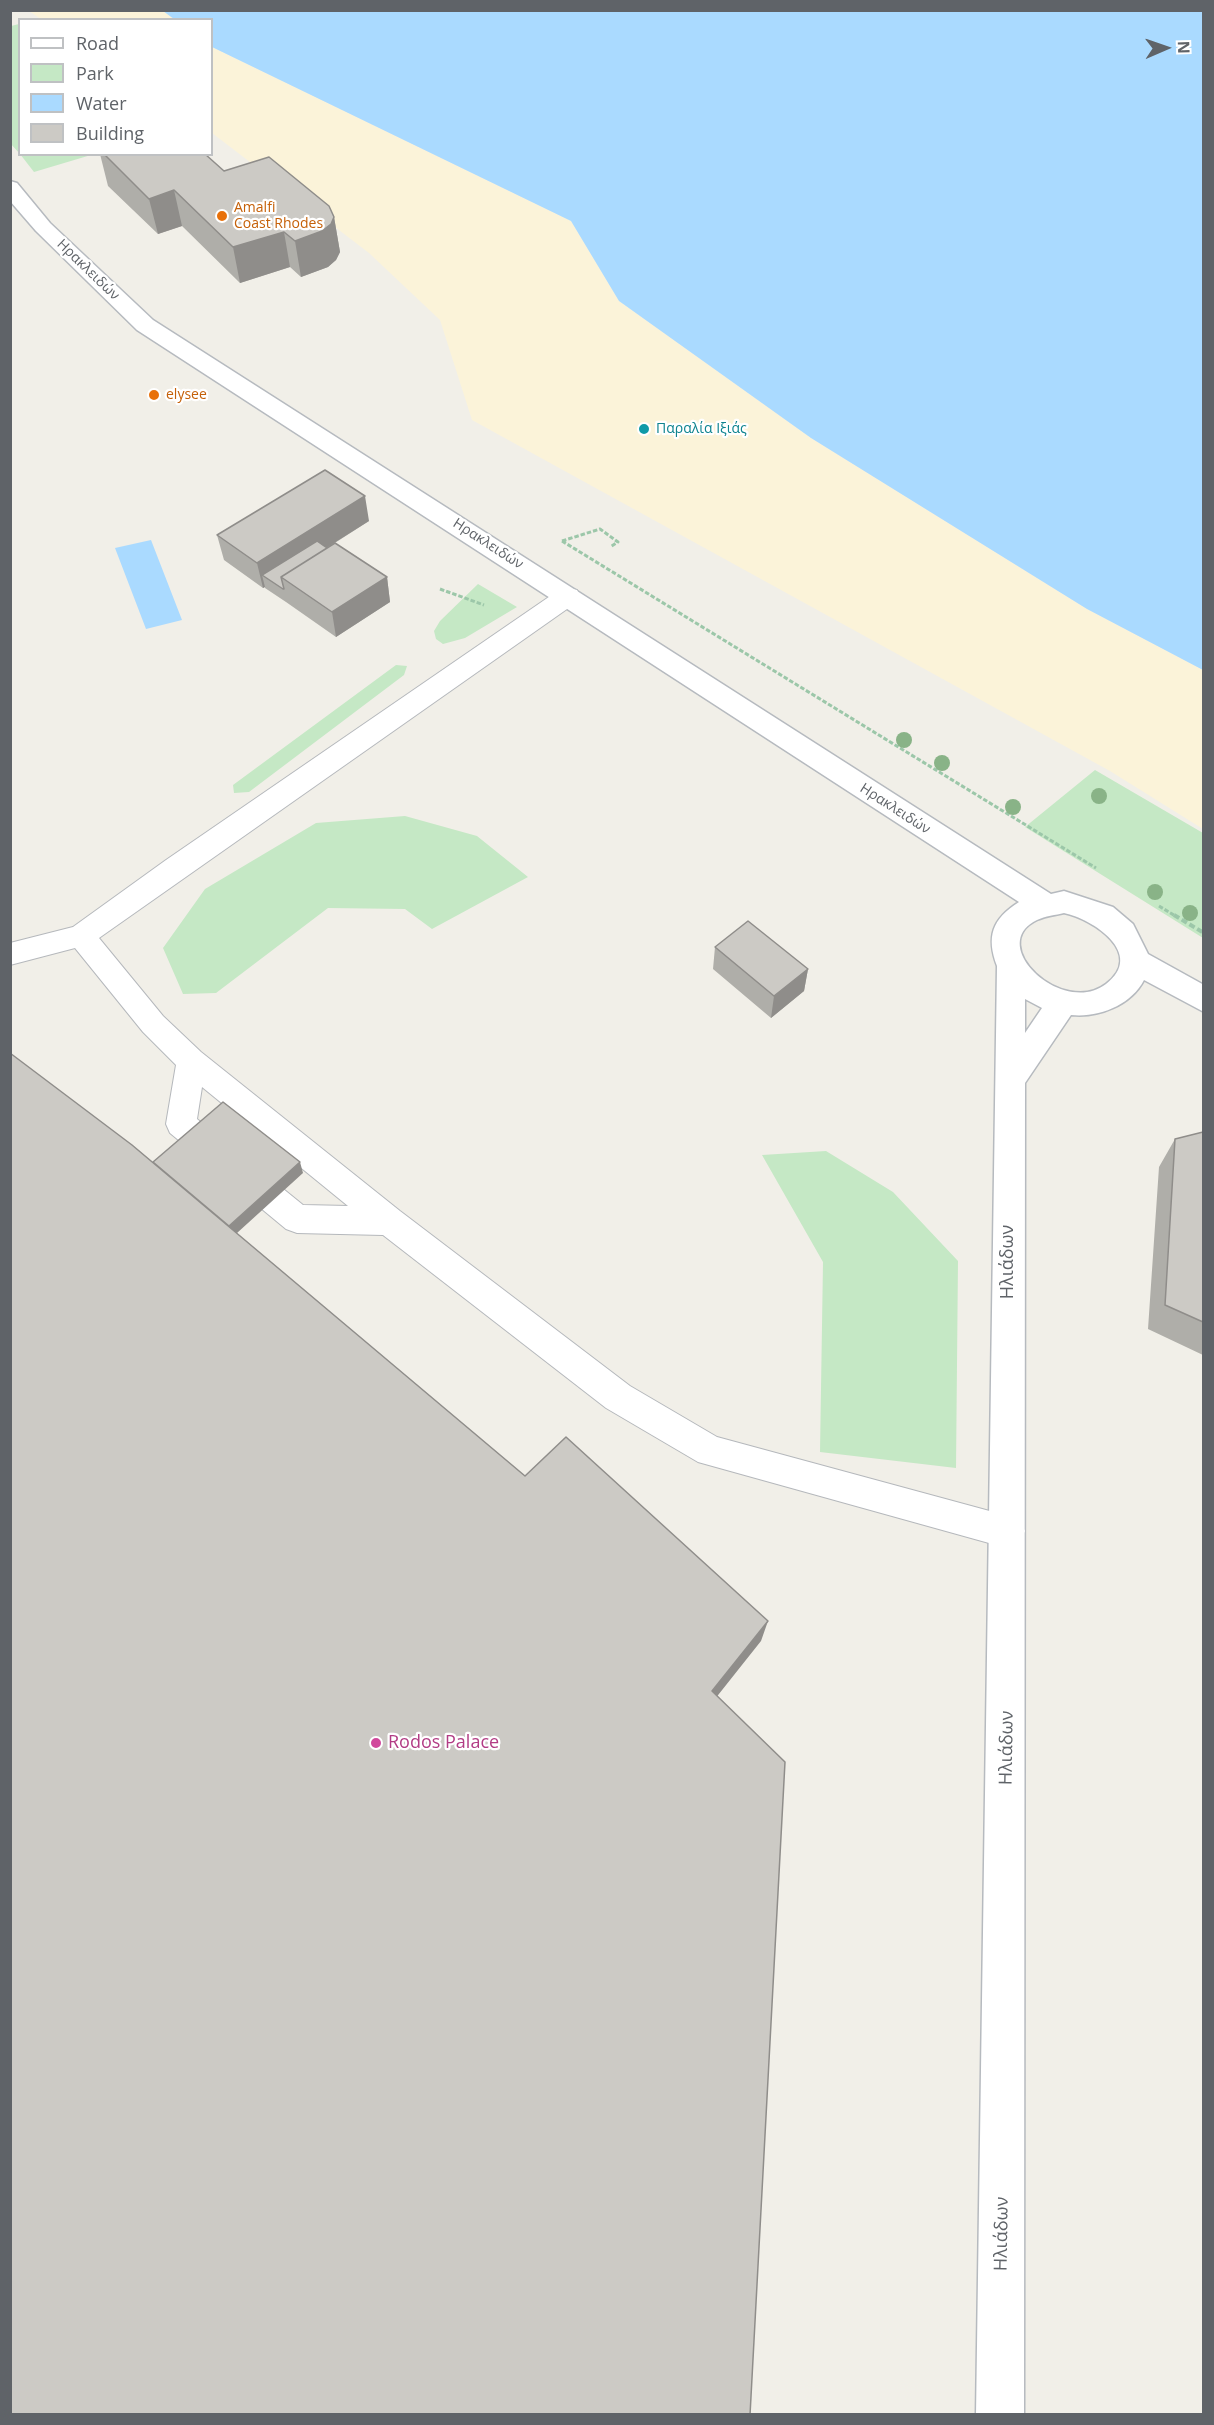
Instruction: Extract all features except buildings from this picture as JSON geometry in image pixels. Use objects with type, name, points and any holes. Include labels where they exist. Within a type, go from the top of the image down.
[{"type":"main road","name":"Ηρακλειδών","points":[[10,187],[43,227],[145,325],[1044,904]]},
{"type":"main road","points":[[990,870],[1013,921]]},
{"type":"main road","points":[[1064,902],[1085,906],[1104,915],[1120,928],[1131,943],[1134,960],[1132,976],[1122,990],[1106,999],[1086,1004],[1063,1003],[1033,990],[1011,969],[1004,952],[1005,936],[1013,921],[1026,911],[1044,904],[1064,902]]},
{"type":"main road","points":[[1134,960],[1194,994]]},
{"type":"main road","name":"Ηλιάδων","points":[[1000,2415],[1011,969]]},
{"type":"main road","points":[[1122,990],[1194,994]]},
{"type":"main road","points":[[1009,1081],[1063,1003]]},
{"type":"lane","points":[[10,954],[33,946],[81,936],[176,867],[568,596]]},
{"type":"lane","points":[[81,936],[153,1024],[191,1061],[389,1221],[618,1397],[710,1451],[1007,1532]]},
{"type":"lane","points":[[191,1061],[181,1124],[297,1219],[389,1221]]},
{"type":"path","points":[[610,547],[618,542],[600,529],[562,542],[1102,871]]},
{"type":"path","points":[[440,589],[485,605]]},
{"type":"path","points":[[1153,902],[1203,933]]},
{"type":"green space","points":[[18,24],[18,152],[10,143],[11,26]]},
{"type":"green space","points":[[22,156],[88,156],[34,172]]},
{"type":"green space","points":[[478,584],[517,607],[465,638],[443,644],[436,639],[434,631],[440,621]]},
{"type":"green space","points":[[396,665],[407,666],[404,675],[249,792],[234,793],[233,785]]},
{"type":"green space","points":[[1095,770],[1203,833],[1203,938],[1025,827]]},
{"type":"green space","points":[[405,816],[477,836],[528,877],[432,929],[405,909],[328,908],[216,993],[183,994],[163,948],[205,889],[316,823]]},
{"type":"green space","points":[[826,1151],[893,1192],[958,1261],[956,1468],[820,1452],[823,1262],[762,1155]]},
{"type":"sand","points":[[29,11],[163,11],[173,18],[40,18]]},
{"type":"sand","name":"Παραλία Ιξιάς","points":[[213,47],[571,221],[619,301],[811,438],[1087,609],[1203,670],[1203,829],[1110,771],[472,420],[440,320],[369,253],[213,134]]},
{"type":"water","points":[[163,11],[1203,11],[1203,670],[1087,609],[811,438],[619,301],[571,221],[213,47],[213,18],[173,18]]},
{"type":"water","points":[[151,540],[182,620],[146,629],[115,548]]},
{"type":"place","name":"Amalfi Coast Rhodes","points":[[222,216]]},
{"type":"place","name":"elysee","points":[[154,395]]},
{"type":"place","name":"Παραλία Ιξιάς","points":[[644,429]]},
{"type":"place","name":"Rodos Palace","points":[[376,1743]]}]
